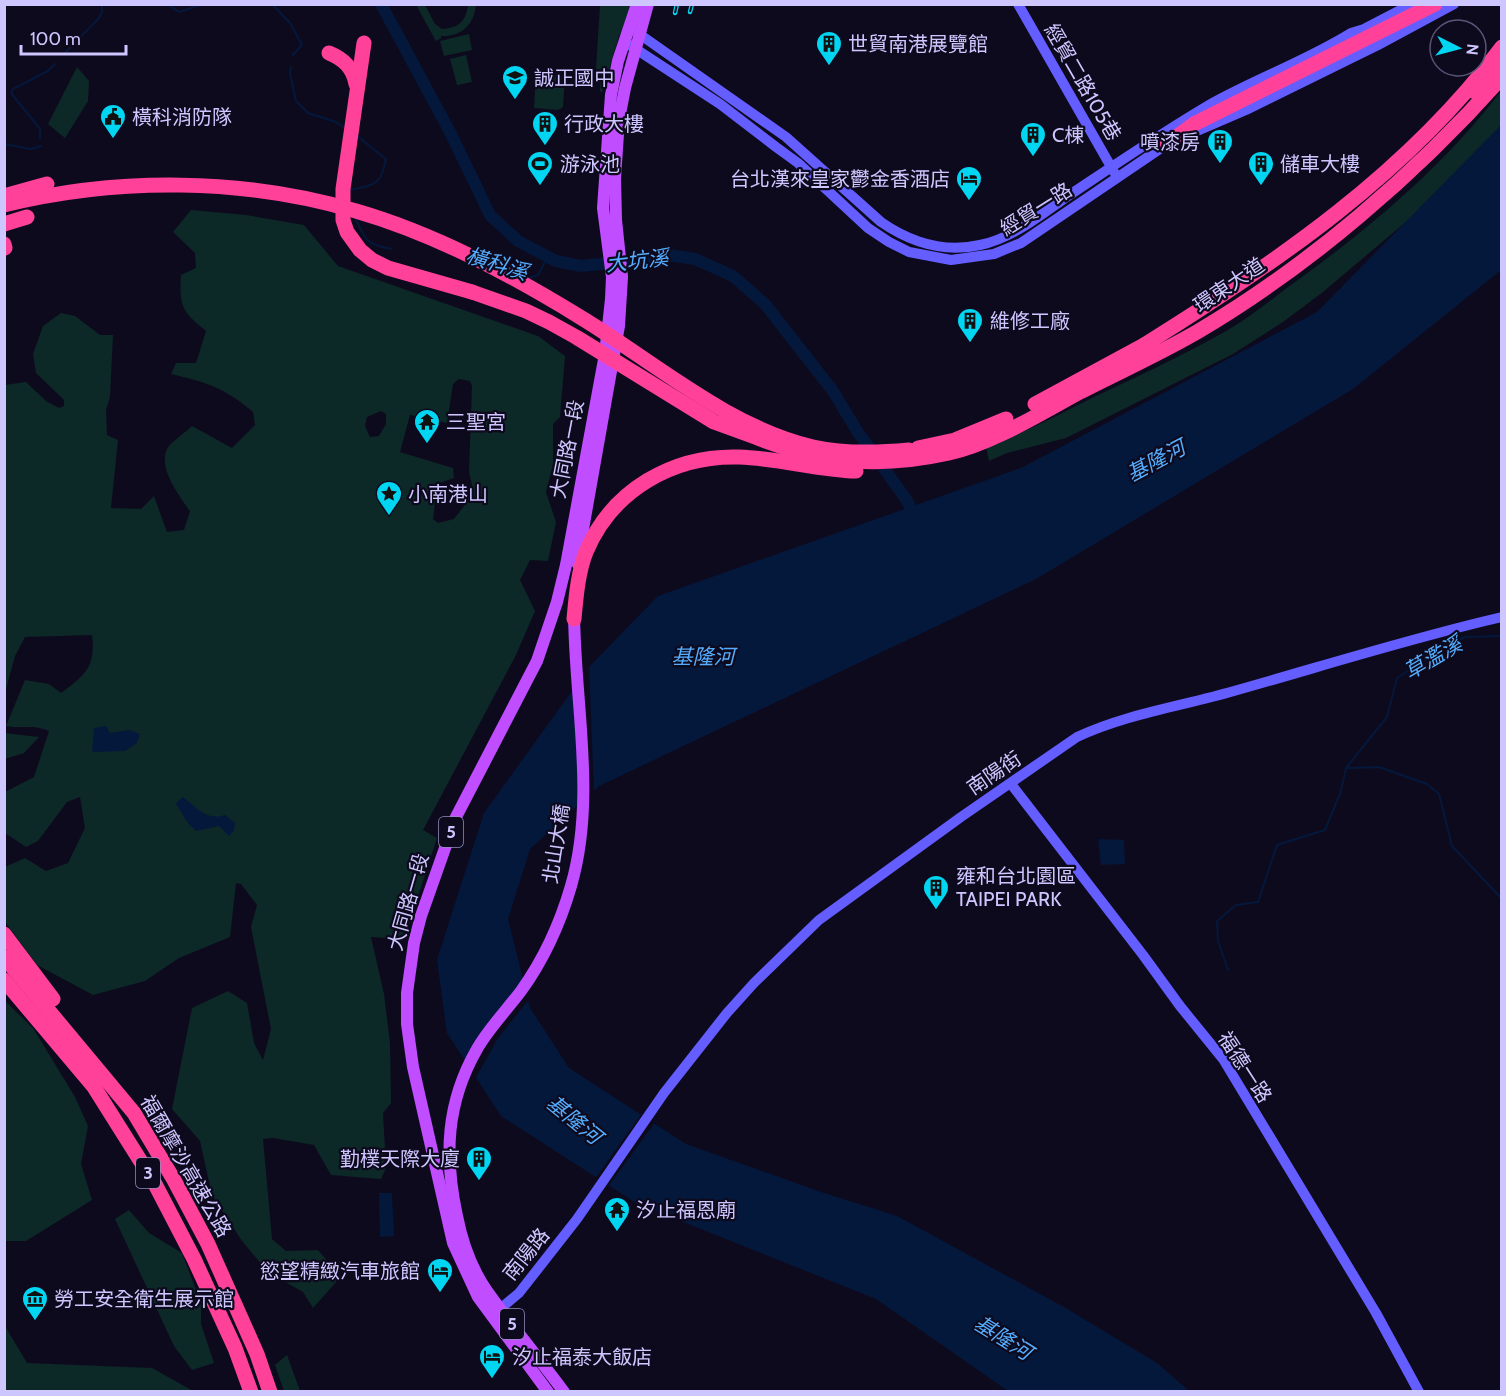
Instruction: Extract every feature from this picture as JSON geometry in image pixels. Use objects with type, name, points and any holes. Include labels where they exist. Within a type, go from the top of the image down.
[{"type":"highway","points":[[1167,144],[1194,124],[1435,4]]},
{"type":"highway","points":[[364,43],[343,189],[343,220],[355,243],[372,260],[388,268],[472,292],[534,315],[576,337],[714,422],[758,438]]},
{"type":"highway","name":"環東大道","points":[[1144,345],[1283,254],[1352,199],[1423,138],[1455,104],[1502,47]]},
{"type":"highway","points":[[329,53],[345,61],[350,68],[355,79],[356,93]]},
{"type":"highway","points":[[6,199],[170,185],[246,190],[314,201],[357,211],[446,244],[527,286],[583,318],[718,407],[759,429],[812,447],[880,453],[932,446],[955,440],[1010,418],[1144,345],[1165,339],[1241,294],[1299,253],[1380,187],[1434,138],[1502,60]]},
{"type":"highway","name":"環東大道","points":[[758,438],[802,454],[864,462],[904,460],[950,453],[1010,429],[1196,333],[1233,310],[1304,259],[1419,164],[1465,119],[1502,77]]},
{"type":"highway","points":[[6,199],[47,184]]},
{"type":"highway","points":[[4,213],[91,199],[170,193],[250,200],[360,222],[428,248],[517,291],[620,353],[708,412],[758,438]]},
{"type":"highway","points":[[4,224],[27,218]]},
{"type":"highway","points":[[1100,382],[1114,371],[1204,320],[1241,294]]},
{"type":"highway","points":[[574,619],[576,593],[586,553],[598,531],[624,496],[658,474],[700,460],[736,457],[836,470],[873,470],[930,463],[950,453]]},
{"type":"highway","points":[[4,934],[26,961],[122,1098]]},
{"type":"highway","name":"福爾摩沙高速公路","points":[[4,957],[134,1113],[174,1180],[208,1244],[257,1354],[270,1392]]},
{"type":"highway","name":"福爾摩沙高速公路","points":[[4,980],[94,1087],[155,1184],[194,1259],[230,1338],[251,1392]]},
{"type":"main road","name":"5","points":[[630,46],[630,27],[637,4]]},
{"type":"main road","name":"5","points":[[617,276],[603,196],[609,109],[613,79],[630,46],[641,34],[648,4]]},
{"type":"main road","name":"大同路一段","points":[[592,480],[617,344],[617,276]]},
{"type":"main road","name":"大同路一段","points":[[548,1392],[478,1298],[453,1243],[413,1067],[407,1024],[407,993],[414,943],[421,916],[456,817],[537,661],[557,602],[605,354],[611,299],[617,276]]},
{"type":"main road","name":"北山大橋","points":[[501,1308],[486,1290],[466,1252],[450,1185],[448,1150],[456,1101],[464,1074],[477,1048],[520,992],[546,952],[563,913],[572,883],[580,843],[583,810],[574,587],[592,480]]},
{"type":"main road","name":"5","points":[[501,1308],[564,1392]]},
{"type":"street","name":"經貿二路105巷","points":[[1018,4],[1114,172]]},
{"type":"street","name":"經貿一路","points":[[630,46],[737,117],[798,163],[868,228],[889,242],[909,252],[951,260],[994,254],[1021,243],[1114,172],[1210,105],[1412,4]]},
{"type":"street","name":"經貿一路","points":[[630,27],[786,137],[880,222],[898,234],[941,247],[978,246],[1013,233],[1114,172],[1167,144],[1266,100],[1378,45],[1454,4]]},
{"type":"street","name":"南陽街","points":[[577,1219],[664,1093],[727,1013],[754,983],[819,920],[961,817],[1077,737],[1114,722],[1227,694],[1433,633],[1502,617]]},
{"type":"street","name":"福德一路","points":[[1011,784],[1222,1059],[1376,1313],[1419,1392]]},
{"type":"street","name":"南陽路","points":[[501,1308],[519,1293],[577,1219]]},
{"type":"green space","points":[[416,5],[425,5],[435,24],[442,29],[461,23],[468,5],[476,5],[475,12],[465,28],[455,34],[441,36],[436,41]]},
{"type":"green space","points":[[600,5],[631,5],[602,93],[600,91],[601,70],[596,69]]},
{"type":"green space","points":[[469,34],[472,50],[444,56],[440,41]]},
{"type":"green space","points":[[466,55],[472,82],[457,85],[450,59]]},
{"type":"green space","points":[[77,67],[89,81],[88,101],[65,138],[48,124]]},
{"type":"green space","points":[[536,74],[565,76],[563,107],[558,110],[534,108]]},
{"type":"green space","points":[[1501,91],[1501,129],[1446,188],[1323,292],[1283,322],[1233,354],[1066,438],[1007,453],[989,461],[985,443],[1019,433],[1042,423],[1195,348],[1254,313],[1351,240],[1405,194],[1455,145]]},
{"type":"green space","points":[[191,210],[246,215],[304,225],[338,266],[538,336],[565,356],[560,417],[553,424],[553,464],[546,492],[556,522],[548,561],[530,560],[520,580],[535,611],[516,655],[423,830],[437,838],[404,939],[371,937],[384,994],[390,1043],[391,1103],[383,1113],[386,1168],[381,1179],[331,1175],[314,1145],[273,1138],[263,1139],[272,1239],[286,1251],[318,1250],[332,1266],[337,1281],[313,1308],[303,1292],[268,1272],[242,1241],[212,1195],[200,1141],[172,1109],[192,1008],[228,991],[247,1003],[254,1043],[263,1060],[271,1029],[251,927],[257,905],[241,884],[236,883],[230,937],[179,958],[145,981],[93,995],[37,965],[5,922],[5,867],[25,858],[46,871],[68,863],[85,828],[80,797],[67,802],[38,841],[26,847],[5,833],[5,792],[34,777],[49,731],[6,726],[25,680],[49,684],[61,693],[77,681],[87,669],[93,646],[92,635],[25,637],[15,656],[5,693],[5,385],[26,382],[46,401],[59,408],[64,406],[64,400],[36,373],[33,354],[43,326],[61,313],[75,316],[100,335],[113,335],[110,397],[106,410],[107,435],[118,440],[111,508],[141,509],[154,496],[167,532],[184,530],[190,511],[175,489],[167,471],[165,453],[169,446],[192,426],[232,448],[255,425],[253,412],[233,397],[205,383],[171,374],[176,363],[196,363],[206,331],[187,313],[181,294],[181,275],[196,268],[195,253],[173,232]],"holes":[[[459,379],[470,381],[472,386],[469,472],[474,493],[454,519],[438,523],[433,519],[437,484],[454,478],[453,468],[400,452],[410,415],[447,423],[453,384]],[[381,411],[386,414],[386,424],[379,436],[370,437],[365,426],[367,417]]]},
{"type":"green space","points":[[5,733],[39,737],[24,753],[5,759]]},
{"type":"green space","points":[[4,1000],[33,1028],[75,1097],[88,1126],[81,1164],[92,1200],[26,1241],[5,1241]]},
{"type":"green space","points":[[129,1210],[149,1233],[182,1253],[201,1303],[201,1324],[214,1363],[192,1370],[174,1346],[115,1219]]},
{"type":"green space","points":[[5,1326],[27,1363],[152,1368],[193,1391],[5,1391]]},
{"type":"green space","points":[[287,1355],[300,1391],[284,1391],[275,1365]]},
{"type":"water","name":"基隆河","points":[[1501,125],[1501,270],[1353,389],[1036,579],[599,786],[530,849],[508,919],[530,1008],[569,1068],[686,1144],[821,1192],[897,1216],[1064,1307],[1157,1363],[1189,1391],[1008,1391],[876,1299],[636,1203],[501,1116],[447,1033],[437,960],[484,813],[590,666],[658,596],[1021,468],[1317,312]]},
{"type":"water","points":[[106,726],[110,733],[129,730],[140,734],[137,743],[125,751],[92,752],[94,728]]},
{"type":"water","points":[[183,797],[207,815],[225,815],[235,823],[234,830],[229,836],[219,826],[196,831],[187,822],[176,803]]},
{"type":"water","points":[[1098,839],[1124,840],[1125,864],[1101,865]]},
{"type":"water","points":[[379,1193],[392,1193],[394,1236],[380,1237]]},
{"type":"pier","points":[[589,663],[594,794],[583,805],[577,680]]},
{"type":"pier","points":[[525,976],[531,997],[498,1038],[474,1081],[465,1067]]},
{"type":"pier","points":[[643,1112],[656,1121],[607,1188],[594,1180]]},
{"type":"waterway","name":"橫科溪","points":[[65,53],[99,18],[102,4]]},
{"type":"waterway","name":"橫科溪","points":[[167,4],[179,12],[203,4]]},
{"type":"waterway","name":"橫科溪","points":[[272,4],[290,23],[302,45],[293,55]]},
{"type":"waterway","name":"大坑溪","points":[[381,4],[450,132],[490,215],[518,241],[556,261],[581,266],[631,261],[644,262],[669,255],[695,259],[733,276],[765,304],[833,391],[857,431],[906,499],[917,520]]},
{"type":"waterway","name":"橫科溪","points":[[40,138],[40,129],[11,93],[13,89],[48,71],[55,64]]},
{"type":"waterway","name":"橫科溪","points":[[291,67],[290,73],[296,101],[308,113],[336,122],[346,129]]},
{"type":"waterway","name":"橫科溪","points":[[349,190],[375,183],[382,175],[386,159],[356,135]]},
{"type":"waterway","name":"橫科溪","points":[[4,144],[31,149],[41,146]]},
{"type":"waterway","name":"橫科溪","points":[[355,217],[367,240],[391,249]]},
{"type":"waterway","name":"橫科溪","points":[[529,278],[538,275],[547,258]]},
{"type":"waterway","name":"草濫溪","points":[[1228,970],[1218,941],[1217,921],[1236,905],[1258,902],[1277,845],[1325,830],[1341,791],[1346,768],[1387,717],[1397,678],[1465,637],[1502,636]]},
{"type":"waterway","name":"草濫溪","points":[[1347,768],[1379,767],[1427,784],[1439,794],[1452,846],[1502,899]]},
{"type":"railway","points":[[675,13],[677,4]]},
{"type":"railway","points":[[690,12],[692,4]]},
{"type":"place","name":"世貿南港展覽館","points":[[829,67]]},
{"type":"place","name":"誠正國中","points":[[515,101]]},
{"type":"place","name":"橫科消防隊","points":[[113,140]]},
{"type":"place","name":"行政大樓","points":[[545,147]]},
{"type":"place","name":"C棟","points":[[1033,158]]},
{"type":"place","name":"噴漆房","points":[[1220,165]]},
{"type":"place","name":"游泳池","points":[[540,187]]},
{"type":"place","name":"儲車大樓","points":[[1261,187]]},
{"type":"place","name":"台北漢來皇家鬱金香酒店","points":[[969,202]]},
{"type":"place","name":"維修工廠","points":[[970,344]]},
{"type":"place","name":"三聖宮","points":[[427,445]]},
{"type":"place","name":"小南港山","points":[[389,517]]},
{"type":"place","name":"雍和台北園區 TAIPEI PARK","points":[[936,911]]},
{"type":"place","name":"勤樸天際大廈","points":[[479,1182]]},
{"type":"place","name":"汐止福恩廟","points":[[617,1233]]},
{"type":"place","name":"慾望精緻汽車旅館","points":[[440,1294]]},
{"type":"place","name":"勞工安全衛生展示館","points":[[35,1322]]},
{"type":"place","name":"汐止福泰大飯店","points":[[492,1380]]}]
